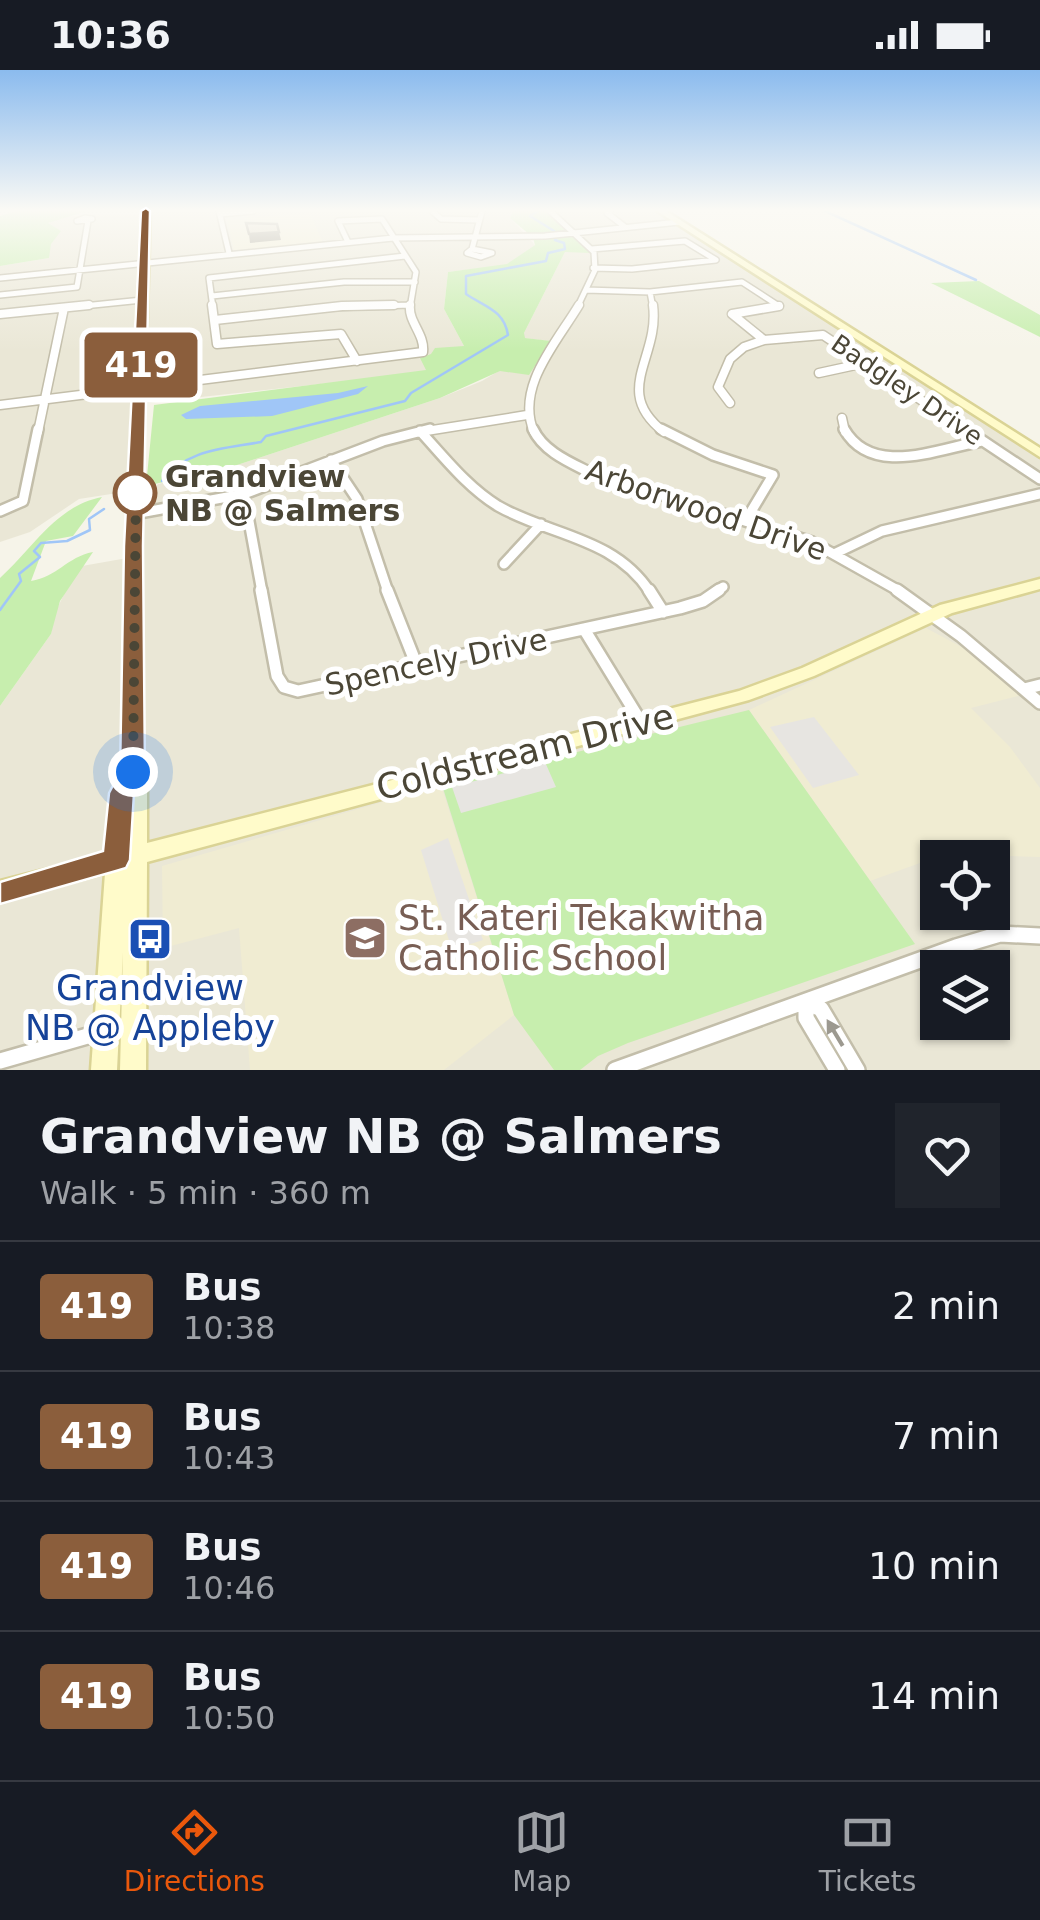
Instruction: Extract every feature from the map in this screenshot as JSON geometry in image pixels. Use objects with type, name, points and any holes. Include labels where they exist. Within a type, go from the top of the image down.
[{"type":"street","points":[[0,295],[77,287],[82,258]]},
{"type":"street","points":[[133,1070],[122,793],[133,772],[134,514],[144,258]]},
{"type":"street","points":[[0,278],[179,258]]},
{"type":"street","points":[[357,361],[341,334],[219,345],[209,278],[216,274],[387,258]]},
{"type":"street","points":[[0,406],[423,352],[424,342],[409,305],[416,272],[406,258]]},
{"type":"street","points":[[134,514],[244,494],[331,460],[420,432],[475,420],[528,416],[532,384],[586,290],[592,258]]},
{"type":"street","points":[[593,268],[632,269],[716,260],[712,258]]},
{"type":"street","points":[[735,258],[1040,453]]},
{"type":"street","points":[[212,296],[344,282],[416,282]]},
{"type":"street","points":[[586,290],[650,292],[748,284],[779,306],[732,314],[764,340],[738,350],[725,366],[718,387],[730,403]]},
{"type":"street","points":[[650,292],[656,315],[654,342],[636,393],[639,406],[658,430],[773,475],[746,520]]},
{"type":"street","points":[[0,314],[142,300]]},
{"type":"street","points":[[215,320],[342,306],[409,305]]},
{"type":"street","points":[[0,511],[23,501],[64,308]]},
{"type":"street","name":"Badgley Drive","points":[[764,340],[820,334],[1040,479]]},
{"type":"street","points":[[820,373],[866,363]]},
{"type":"street","name":"Arborwood Drive","points":[[528,416],[534,436],[569,464],[836,553],[931,616],[1040,704]]},
{"type":"street","points":[[842,418],[845,434],[875,458],[982,441]]},
{"type":"street","points":[[420,432],[482,494],[541,524],[612,552],[641,577],[663,612]]},
{"type":"street","points":[[331,460],[358,498],[371,549],[417,666]]},
{"type":"street","name":"Spencely Drive","points":[[244,494],[277,676],[284,688],[298,691],[663,612],[703,602],[723,587]]},
{"type":"street","points":[[836,553],[882,531],[1040,494]]},
{"type":"street","points":[[504,564],[541,524]]},
{"type":"street","name":"Coldstream Drive","points":[[0,891],[786,681],[931,616],[1040,584]]},
{"type":"street","points":[[584,630],[642,722]]},
{"type":"street","points":[[1024,689],[1040,685]]},
{"type":"street","points":[[104,1070],[126,857]]},
{"type":"street","points":[[615,1070],[986,938],[1000,934],[1040,936]]},
{"type":"street","points":[[806,1002],[806,1018],[837,1070]]},
{"type":"street","points":[[806,1002],[820,1009],[858,1070]]},
{"type":"street","points":[[0,1060],[134,1022]]},
{"type":"shaded area","points":[[49,258],[138,258],[139,361],[147,258],[517,258],[507,265],[448,272],[444,309],[464,346],[422,373],[137,404],[124,492],[79,499],[30,532],[0,542],[0,266]]},
{"type":"shaded area","points":[[562,258],[732,258],[1040,451],[1040,1070],[0,1070],[0,706],[51,634],[54,615],[82,566],[133,557],[134,514],[158,484],[234,466],[440,398],[482,381],[549,341],[524,338]]},
{"type":"shaded area","points":[[926,628],[969,651],[1022,695],[971,708],[1010,747],[1040,788],[1040,857],[1010,856],[1010,840],[920,840],[920,863],[870,881],[749,710]]},
{"type":"shaded area","points":[[814,717],[859,775],[813,788],[770,727]]},
{"type":"shaded area","points":[[545,762],[556,787],[461,813],[452,787]]},
{"type":"shaded area","name":"St. Kateri Tekakwitha Catholic School","points":[[441,785],[514,1015],[444,1070],[250,1070],[239,928],[163,948],[162,866]]},
{"type":"shaded area","points":[[448,838],[483,940],[452,950],[421,850]]},
{"type":"green space","points":[[0,258],[49,258],[49,258],[0,266]]},
{"type":"green space","points":[[516,258],[562,258],[524,333],[525,338],[551,341],[529,375],[500,371],[440,398],[234,466],[146,486],[154,405],[426,370],[420,358],[435,348],[464,346],[444,309],[448,272],[507,264]]},
{"type":"green space","points":[[979,281],[1040,315],[1040,337],[931,283]]},
{"type":"green space","points":[[102,497],[73,536],[46,541],[31,581],[93,552],[60,601],[51,634],[0,706],[0,578],[58,519],[71,509]]},
{"type":"green space","points":[[749,710],[915,944],[628,1043],[598,1056],[580,1070],[554,1070],[514,1015],[442,785]]},
{"type":"water","points":[[368,386],[358,394],[272,416],[186,419],[181,415],[200,406],[338,393]]},
{"type":"waterway","points":[[162,481],[194,456],[261,442],[266,436],[405,401],[411,393],[508,335],[498,314],[466,294],[466,276],[546,261],[547,258]]},
{"type":"waterway","points":[[927,258],[976,280]]},
{"type":"waterway","points":[[0,610],[21,581],[19,574],[40,557],[34,551],[41,543],[67,541],[90,530],[89,519],[104,509]]},
{"type":"bus line","name":"419","points":[[0,891],[116,860],[122,793],[133,772],[133,546],[145,258]]},
{"type":"place","name":"Grandview NB @ Salmers","points":[[135,493]]},
{"type":"place","name":"St. Kateri Tekakwitha Catholic School","points":[[365,938]]},
{"type":"place","name":"Grandview NB @ Appleby","points":[[150,939]]},
{"type":"route","points":[[133,772],[136,487],[135,493]]}]
